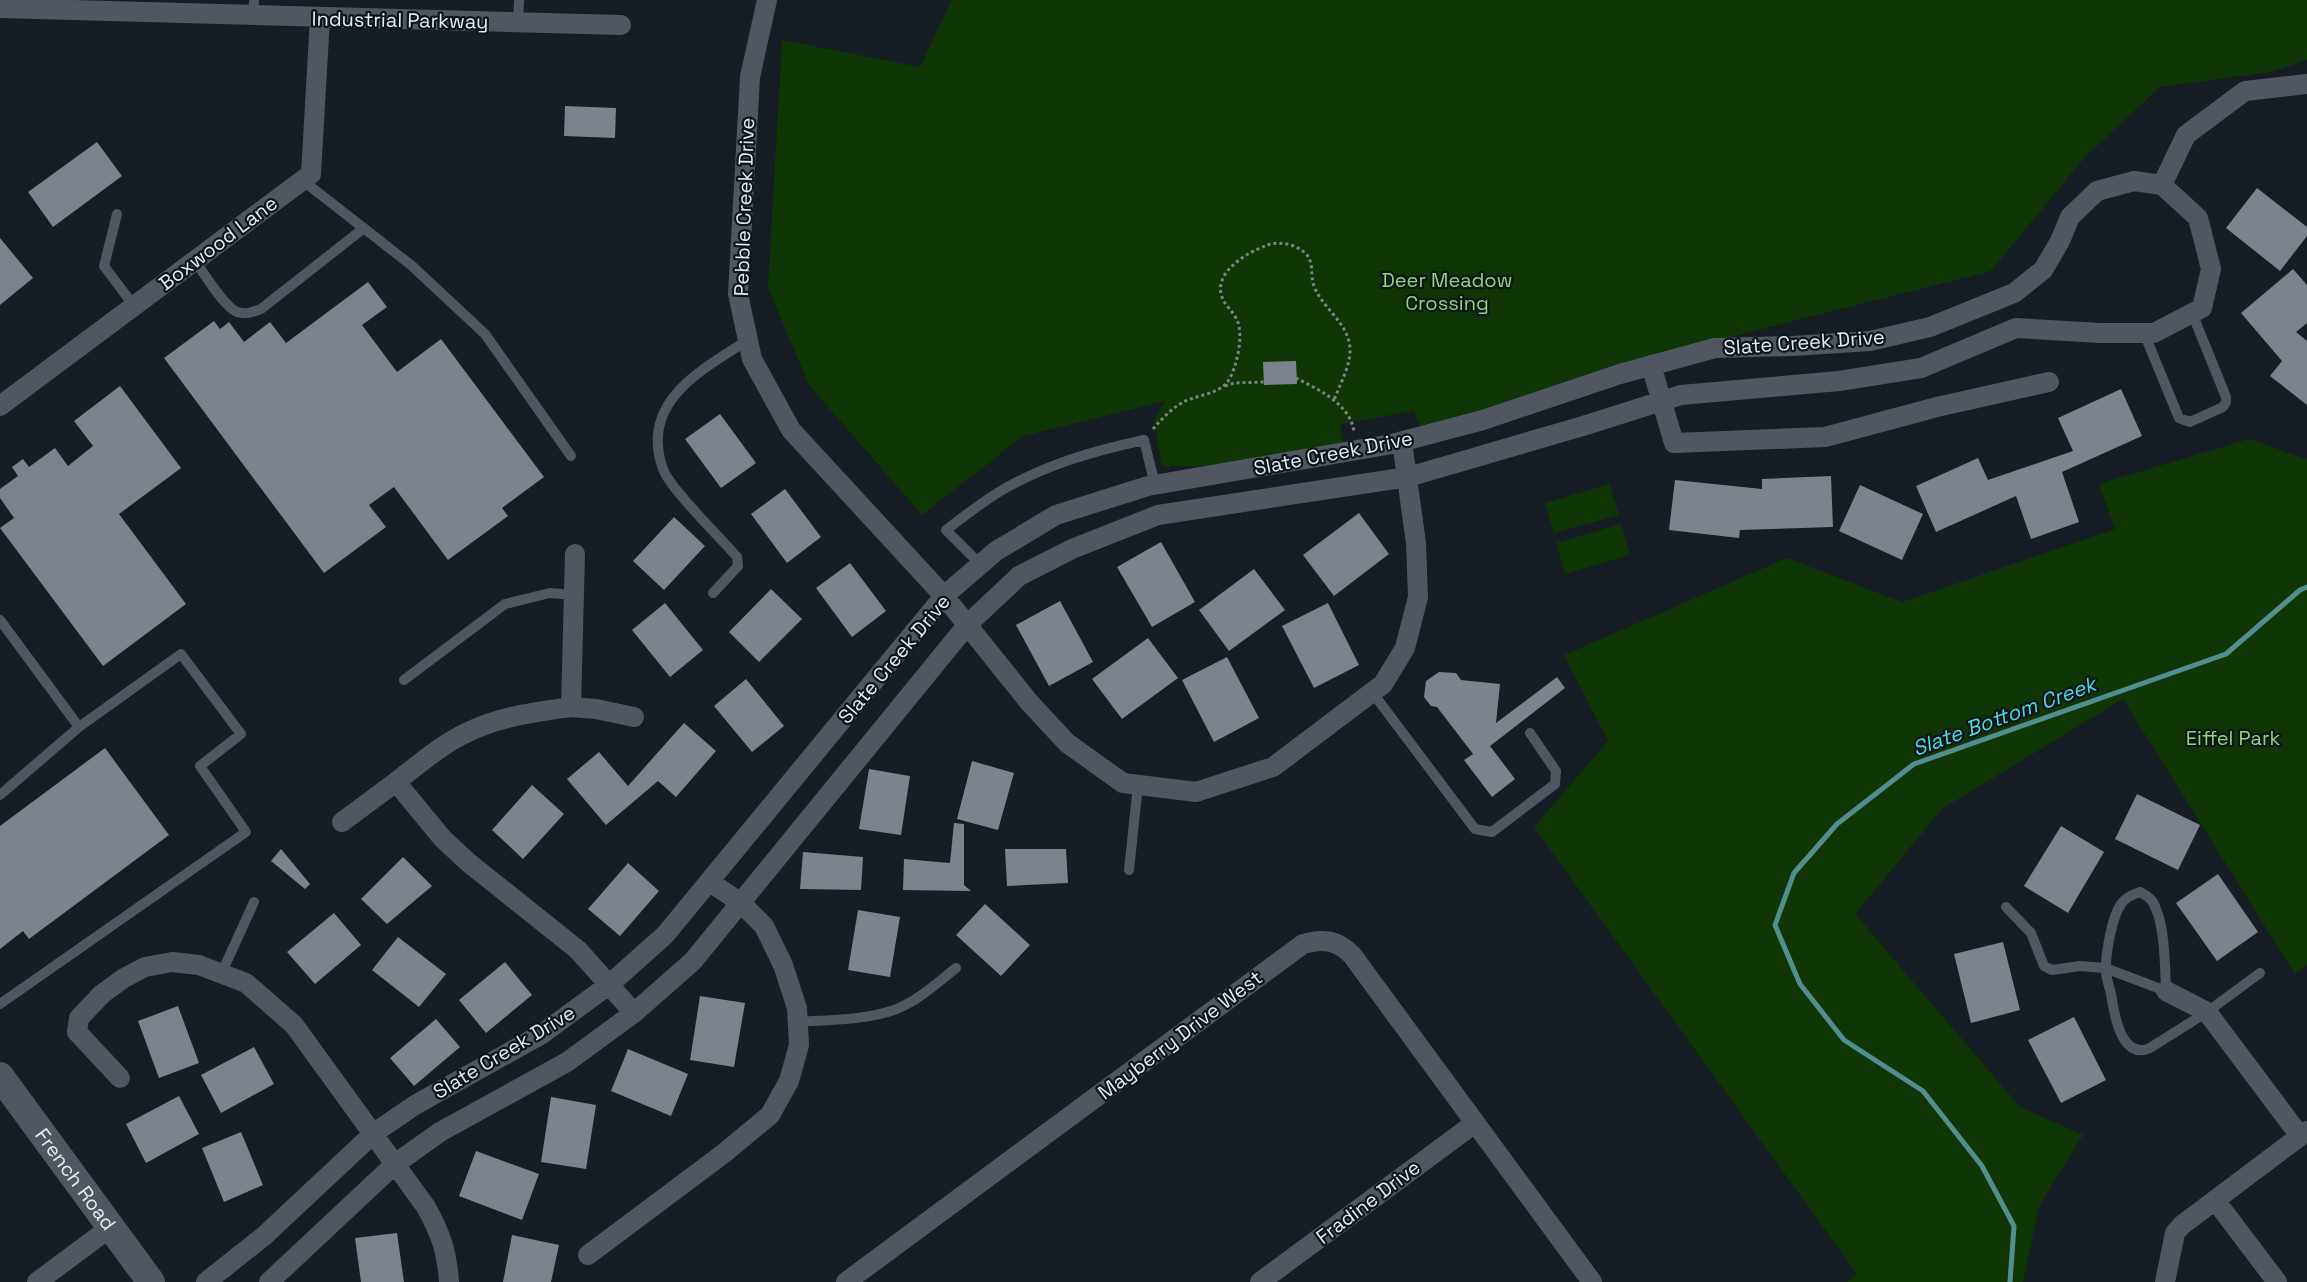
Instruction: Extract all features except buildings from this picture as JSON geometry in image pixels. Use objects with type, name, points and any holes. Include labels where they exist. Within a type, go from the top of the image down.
[{"type":"main road","name":"French Road","points":[[0,1076],[151,1282]]},
{"type":"street","name":"Pebble Creek Drive","points":[[767,0],[750,76],[738,294],[752,359],[790,430],[944,596],[1029,702],[1067,743],[1123,783],[1196,792],[1272,767],[1383,684],[1405,648],[1418,597],[1416,543],[1402,442]]},
{"type":"street","name":"Industrial Parkway","points":[[0,8],[90,5],[254,8],[320,18],[621,25]]},
{"type":"street","points":[[302,180],[311,174],[320,18]]},
{"type":"street","points":[[2192,313],[2202,308],[2211,269],[2198,218],[2162,185],[2186,135],[2245,91],[2307,84]]},
{"type":"street","name":"Boxwood Lane","points":[[0,406],[302,180]]},
{"type":"street","name":"Slate Creek Drive","points":[[206,1282],[264,1236],[374,1133],[415,1105],[542,1034],[610,984],[665,935],[944,596],[996,551],[1056,515],[1155,485],[1402,442],[1483,420],[1651,365],[1715,348],[1870,341],[1930,327],[2014,292],[2043,270],[2060,241],[2070,217],[2097,191],[2134,181],[2162,185]]},
{"type":"street","name":"Slate Creek Drive","points":[[269,1282],[395,1164],[440,1132],[567,1062],[634,1013],[693,961],[968,624],[1019,576],[1072,549],[1158,515],[1408,477],[1681,395],[1839,381],[1922,368],[2016,328],[2100,333],[2154,333],[2192,313]]},
{"type":"street","points":[[1651,365],[1674,443],[1825,437],[1937,407],[2049,382]]},
{"type":"street","points":[[571,707],[575,554]]},
{"type":"street","points":[[342,822],[447,743],[466,732],[492,722],[571,707],[596,709],[634,717]]},
{"type":"street","points":[[396,782],[452,847],[578,950],[634,1013]]},
{"type":"street","points":[[588,1255],[723,1155],[770,1115],[789,1081],[799,1045],[797,1008],[783,965],[764,926],[741,903],[710,882]]},
{"type":"street","name":"Mayberry Drive West","points":[[846,1282],[1303,944],[1317,940],[1329,940],[1343,946],[1352,955],[1592,1282]]},
{"type":"street","points":[[120,1078],[77,1032],[79,1018],[102,994],[124,978],[145,967],[172,962],[199,965],[246,983],[294,1025],[426,1208],[440,1232],[448,1259],[449,1282]]},
{"type":"street","points":[[2165,1282],[2175,1233],[2182,1225],[2304,1133],[2207,1012],[2166,991]]},
{"type":"street","name":"Fradine Drive","points":[[1260,1282],[1475,1123]]},
{"type":"street","points":[[2216,1200],[2277,1282]]},
{"type":"street","points":[[37,1282],[111,1227]]},
{"type":"lane","points":[[518,22],[519,0]]},
{"type":"lane","points":[[302,180],[411,264],[485,334],[571,456]]},
{"type":"lane","points":[[117,214],[104,266],[134,306]]},
{"type":"lane","points":[[195,261],[229,306],[236,312],[248,314],[261,309],[364,228]]},
{"type":"lane","points":[[2144,333],[2179,418],[2190,422],[2223,407],[2226,402],[2192,313]]},
{"type":"lane","points":[[713,593],[738,566],[737,556],[678,491],[663,470],[658,444],[660,421],[670,400],[685,383],[702,369],[748,340]]},
{"type":"lane","points":[[980,564],[946,530],[999,492],[1052,465],[1102,449],[1144,440],[1155,485]]},
{"type":"lane","points":[[404,680],[506,604],[550,593],[573,595]]},
{"type":"lane","points":[[0,620],[79,727]]},
{"type":"lane","points":[[0,795],[79,727],[181,654],[241,734],[200,766],[246,832],[0,1004]]},
{"type":"lane","points":[[1372,692],[1475,830],[1492,832],[1556,784],[1556,771],[1530,734]]},
{"type":"lane","points":[[1129,870],[1138,784]]},
{"type":"lane","points":[[2006,907],[2031,933],[2044,966],[2052,970],[2080,966],[2105,968],[2166,991],[2157,910],[2150,898],[2140,892],[2129,896],[2120,905],[2109,941],[2105,968],[2117,1027],[2133,1049],[2143,1051],[2150,1048],[2207,1012],[2260,973]]},
{"type":"lane","points":[[222,972],[254,902]]},
{"type":"lane","points":[[797,1022],[845,1018],[894,1010],[917,998],[956,968]]},
{"type":"path","points":[[1224,386],[1237,356],[1240,331],[1238,320],[1222,296],[1220,286],[1225,275],[1242,259],[1268,245],[1292,245],[1308,256],[1312,267],[1313,285],[1347,335],[1350,349],[1348,364],[1334,400]]},
{"type":"path","points":[[1296,378],[1334,400],[1352,422],[1358,450]]},
{"type":"path","points":[[1144,440],[1178,404],[1192,397],[1234,383],[1264,382]]},
{"type":"green space","name":"Deer Meadow Crossing","points":[[952,0],[2307,0],[2307,60],[2270,72],[2160,87],[2085,157],[1991,271],[1679,350],[1421,430],[1414,411],[1340,424],[1344,446],[1225,466],[1162,466],[1154,420],[1165,401],[1023,436],[922,515],[809,385],[768,288],[782,40],[920,67]]},
{"type":"green space","name":"Eiffel Park","points":[[2249,439],[2307,459],[2307,965],[2295,974],[2123,699],[1942,809],[1855,914],[2020,1107],[2083,1135],[2039,1206],[2023,1282],[1847,1282],[1857,1274],[1534,827],[1608,741],[1564,655],[1787,558],[1902,602],[2115,529],[2099,484]]},
{"type":"green space","points":[[1610,484],[1619,515],[1554,533],[1545,503]]},
{"type":"green space","points":[[1621,524],[1630,555],[1565,574],[1556,543]]},
{"type":"waterway","name":"Slate Bottom Creek","points":[[2010,1282],[2014,1226],[1982,1166],[1923,1091],[1844,1040],[1800,984],[1775,925],[1794,873],[1837,824],[1914,764],[2226,654],[2300,590],[2307,587]]}]
